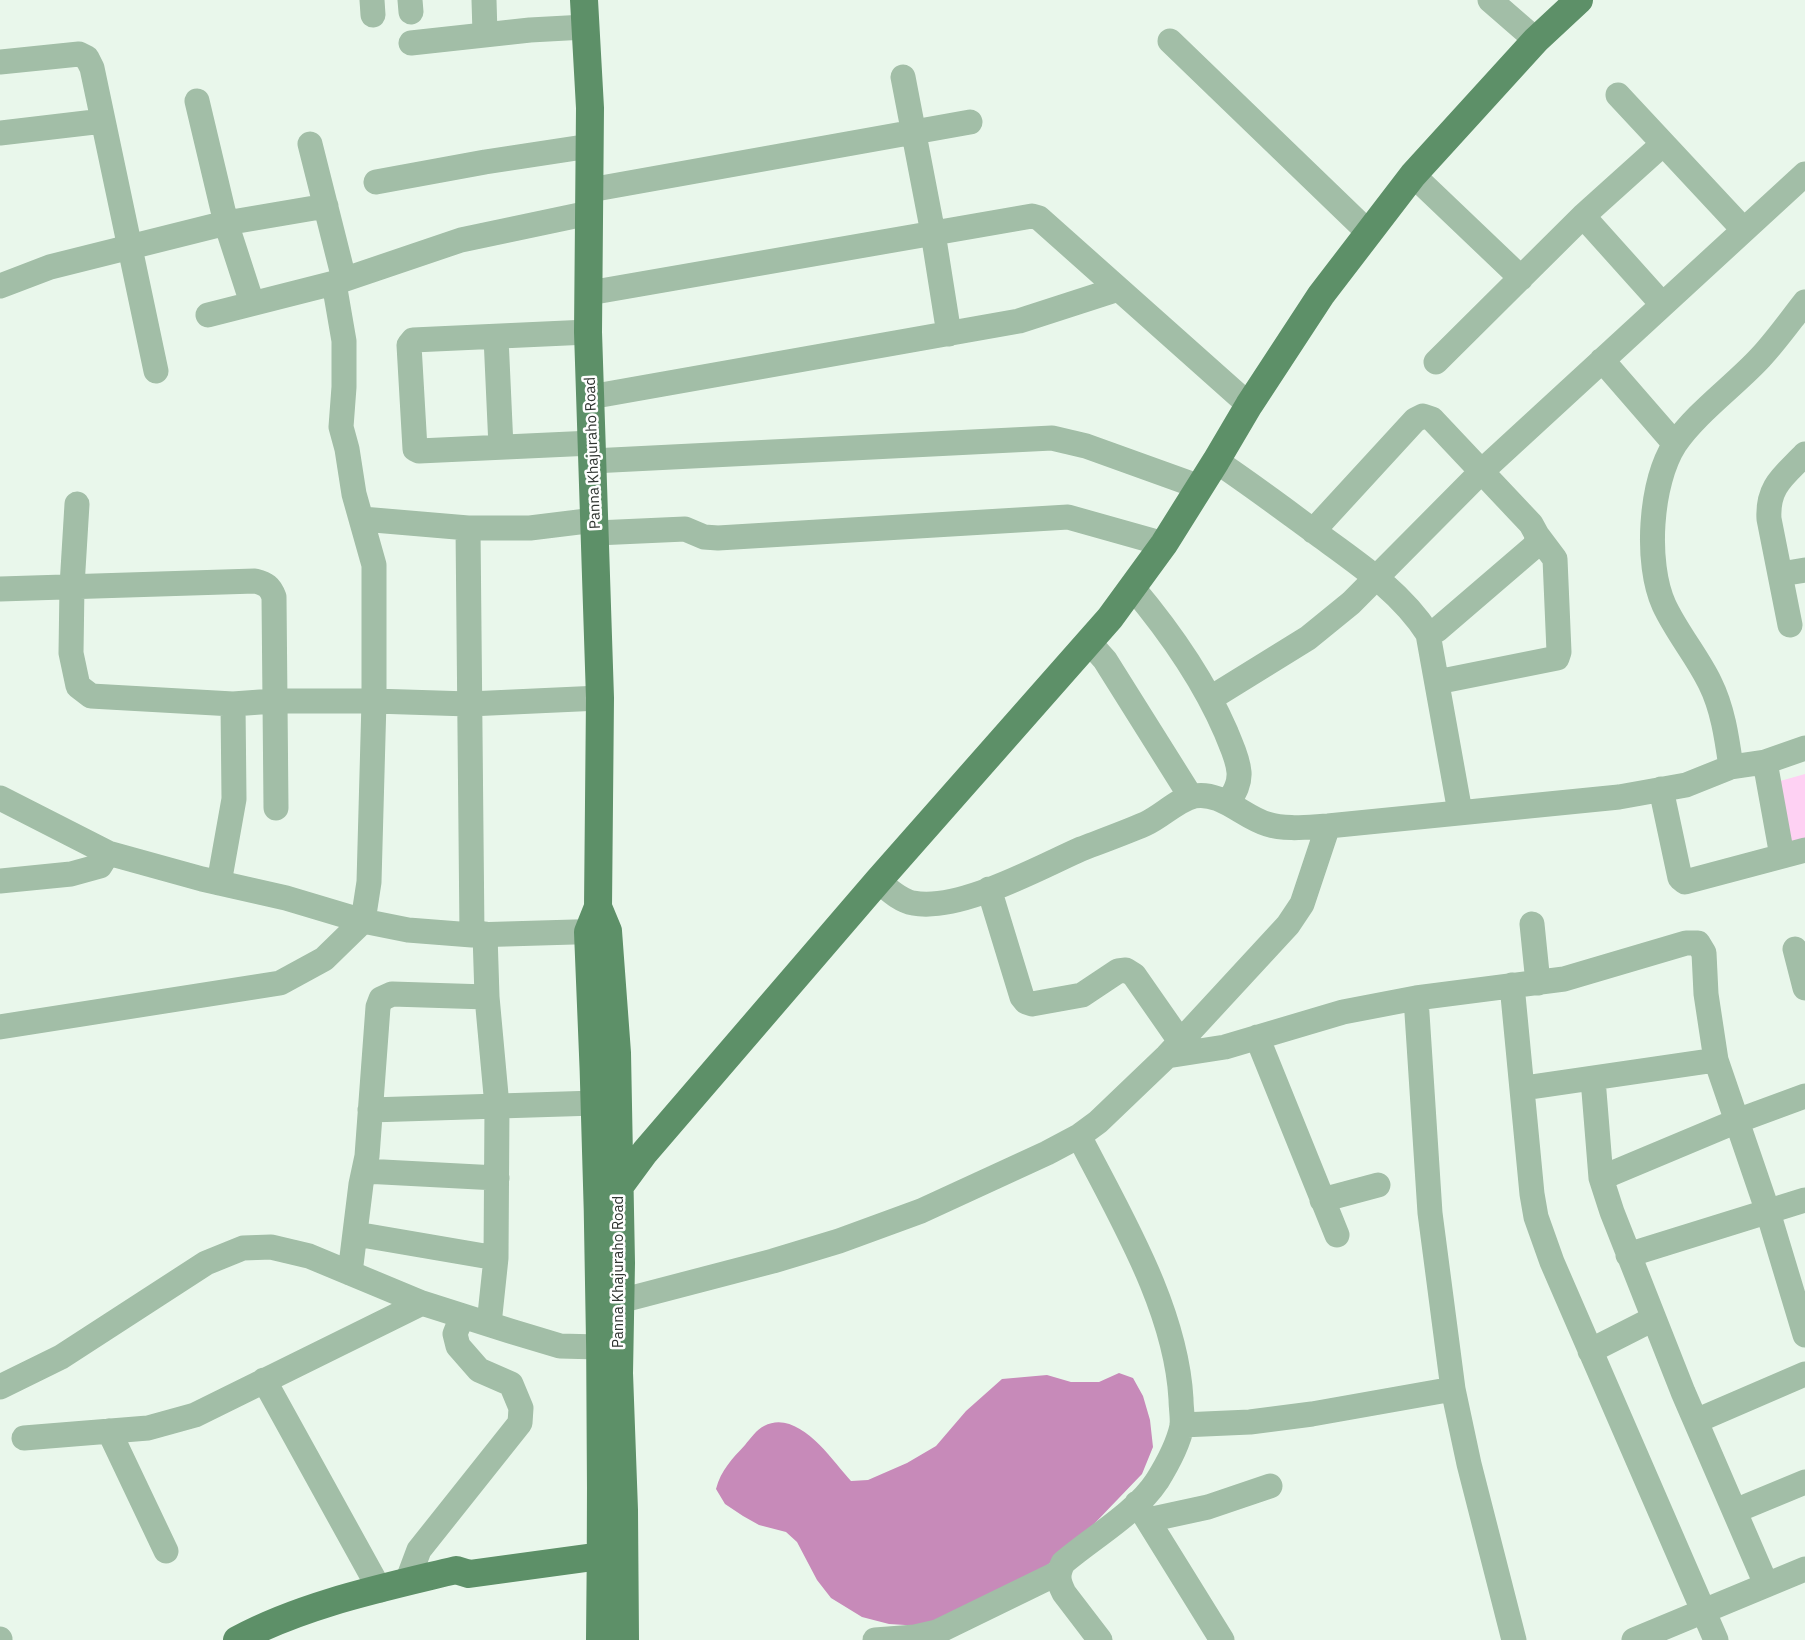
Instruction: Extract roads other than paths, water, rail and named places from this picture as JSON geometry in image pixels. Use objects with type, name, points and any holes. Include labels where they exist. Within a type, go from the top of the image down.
[{"type":"main road","name":"Panna Khajuraho Road","points":[[584,0],[590,146],[588,332],[600,698],[596,1104],[598,1347],[613,1557],[625,1640]]},
{"type":"main road","points":[[620,1186],[652,1144],[878,881],[1089,642],[1134,588],[1200,487],[1248,405],[1321,295],[1413,175],[1536,40],[1579,0]]},
{"type":"main road","name":"Panna Khajuraho Road","points":[[598,923],[618,1053],[620,1186],[620,1301],[613,1557],[600,1640]]},
{"type":"main road","points":[[237,1640],[264,1626],[298,1613],[406,1582],[456,1570],[469,1574],[613,1557]]},
{"type":"main road","points":[[270,1640],[364,1608],[459,1583],[469,1574]]},
{"type":"street","points":[[484,0],[485,34]]},
{"type":"street","points":[[1490,0],[1536,40]]},
{"type":"street","points":[[411,43],[485,34],[585,27]]},
{"type":"street","points":[[1170,41],[1369,233]]},
{"type":"street","points":[[0,62],[79,54],[87,58],[92,68],[156,372]]},
{"type":"street","points":[[903,77],[933,233],[948,334]]},
{"type":"street","points":[[1618,95],[1743,230]]},
{"type":"street","points":[[198,101],[226,223],[252,303]]},
{"type":"street","points":[[0,133],[102,121]]},
{"type":"street","points":[[208,314],[339,281],[461,240],[590,202],[913,132],[970,122]]},
{"type":"street","points":[[0,1026],[280,983],[324,959],[363,921],[369,882],[374,701],[374,565],[354,494],[348,449],[341,427],[344,387],[344,341],[339,281],[326,206],[310,144]]},
{"type":"street","points":[[1436,362],[1583,216],[1663,144]]},
{"type":"street","points":[[376,182],[484,162],[590,146]]},
{"type":"street","points":[[1211,698],[1308,638],[1351,604],[1375,577],[1482,471],[1805,174]]},
{"type":"street","points":[[1413,175],[1521,278]]},
{"type":"street","points":[[0,286],[50,267],[226,223],[326,206]]},
{"type":"street","points":[[588,292],[1032,216],[1039,218],[1248,405]]},
{"type":"street","points":[[1583,216],[1662,304]]},
{"type":"street","points":[[590,397],[1019,321],[1118,288]]},
{"type":"street","points":[[1731,767],[1719,705],[1710,684],[1664,604],[1655,570],[1653,537],[1655,499],[1664,468],[1675,444],[1760,358],[1805,302]]},
{"type":"street","points":[[588,332],[410,342],[413,445],[419,451],[501,447],[592,452],[1052,438],[1086,446],[1200,487]]},
{"type":"street","points":[[496,337],[501,447]]},
{"type":"street","points":[[1602,360],[1675,444]]},
{"type":"street","points":[[1313,531],[1415,420],[1423,416],[1432,419],[1531,524],[1555,559],[1559,652],[1557,658],[1437,682]]},
{"type":"street","points":[[1790,625],[1769,519],[1768,504],[1771,492],[1805,454]]},
{"type":"street","points":[[1216,461],[1387,585],[1414,613],[1428,634],[1460,812]]},
{"type":"street","points":[[1780,480],[1805,475]]},
{"type":"street","points":[[77,504],[72,586],[71,652],[78,686],[91,696],[233,704],[274,701],[374,701],[468,704],[600,698]]},
{"type":"street","points":[[362,520],[468,528],[595,527],[685,529],[704,537],[718,538],[1068,517],[1164,544]]},
{"type":"street","points":[[468,528],[468,704],[478,934],[497,1106],[496,1258],[489,1324]]},
{"type":"street","points":[[1428,634],[1437,630],[1536,545],[1537,535]]},
{"type":"street","points":[[1781,574],[1805,570]]},
{"type":"street","points":[[0,589],[255,581],[266,584],[271,589],[274,597],[276,808]]},
{"type":"street","points":[[1134,588],[1163,623],[1211,698],[1235,754],[1239,772],[1238,786],[1228,803]]},
{"type":"street","points":[[1089,642],[1105,660],[1191,796]]},
{"type":"street","points":[[219,883],[234,799],[233,704]]},
{"type":"street","points":[[878,881],[900,898],[912,903],[928,904],[947,901],[989,889],[1146,823],[1191,796],[1205,794],[1228,803],[1254,820],[1269,825],[1290,828],[1328,826],[1619,797],[1686,785],[1731,767],[1765,762],[1805,748]]},
{"type":"street","points":[[1661,789],[1680,878],[1685,882],[1794,853],[1765,762]]},
{"type":"street","points":[[0,798],[108,853],[219,883],[286,898],[363,921],[408,930],[478,934],[598,923]]},
{"type":"street","points":[[620,1301],[772,1261],[848,1238],[921,1211],[1047,1153],[1079,1136],[1098,1122],[1173,1049],[1288,926],[1302,904],[1328,826]]},
{"type":"street","points":[[0,880],[71,874],[100,866],[108,853]]},
{"type":"street","points":[[989,889],[1022,996],[1026,1002],[1032,1004],[1082,995],[1118,971],[1126,970],[1134,975],[1173,1049]]},
{"type":"street","points":[[1532,924],[1538,983]]},
{"type":"street","points":[[1173,1049],[1225,1046],[1343,1012],[1416,998],[1538,983],[1591,972],[1686,943],[1698,943],[1704,953],[1706,994],[1716,1060],[1768,1212],[1805,1335]]},
{"type":"street","points":[[1795,949],[1805,988]]},
{"type":"street","points":[[1512,985],[1524,1088],[1532,1194],[1536,1217],[1552,1262],[1716,1640]]},
{"type":"street","points":[[350,1273],[364,1171],[381,999],[392,994],[486,997]]},
{"type":"street","points":[[1416,998],[1430,1212],[1453,1389],[1469,1464],[1514,1640]]},
{"type":"street","points":[[1257,1037],[1337,1235]]},
{"type":"street","points":[[1524,1088],[1716,1060]]},
{"type":"street","points":[[1593,1079],[1602,1178],[1628,1255],[1696,1421],[1766,1584]]},
{"type":"street","points":[[1602,1178],[1737,1121],[1805,1096]]},
{"type":"street","points":[[370,1110],[596,1104]]},
{"type":"street","points":[[1079,1136],[1144,1267],[1163,1315],[1174,1353],[1180,1390],[1182,1425],[1172,1452],[1143,1511]]},
{"type":"street","points":[[364,1171],[497,1178]]},
{"type":"street","points":[[1322,1200],[1378,1185]]},
{"type":"street","points":[[1628,1255],[1805,1200]]},
{"type":"street","points":[[356,1234],[496,1258]]},
{"type":"street","points":[[0,1387],[61,1357],[206,1263],[243,1248],[271,1247],[309,1256],[422,1302],[462,1316],[560,1346],[598,1347]]},
{"type":"street","points":[[24,1438],[148,1428],[195,1414],[422,1302]]},
{"type":"street","points":[[406,1582],[419,1550],[520,1423],[521,1408],[511,1384],[479,1370],[458,1346],[455,1334],[462,1316]]},
{"type":"street","points":[[1590,1351],[1654,1319]]},
{"type":"street","points":[[1696,1421],[1805,1374]]},
{"type":"street","points":[[264,1380],[380,1590]]},
{"type":"street","points":[[1182,1425],[1250,1422],[1312,1414],[1453,1389]]},
{"type":"street","points":[[109,1431],[166,1551]]},
{"type":"street","points":[[1735,1511],[1805,1482]]},
{"type":"street","points":[[1100,1640],[1059,1584],[1058,1573],[1063,1563],[1143,1511],[1208,1508],[1270,1486]]},
{"type":"street","points":[[1143,1511],[1222,1640]]},
{"type":"street","points":[[1634,1640],[1805,1569]]},
{"type":"street","points":[[875,1640],[915,1637],[937,1632],[1058,1573]]}]
